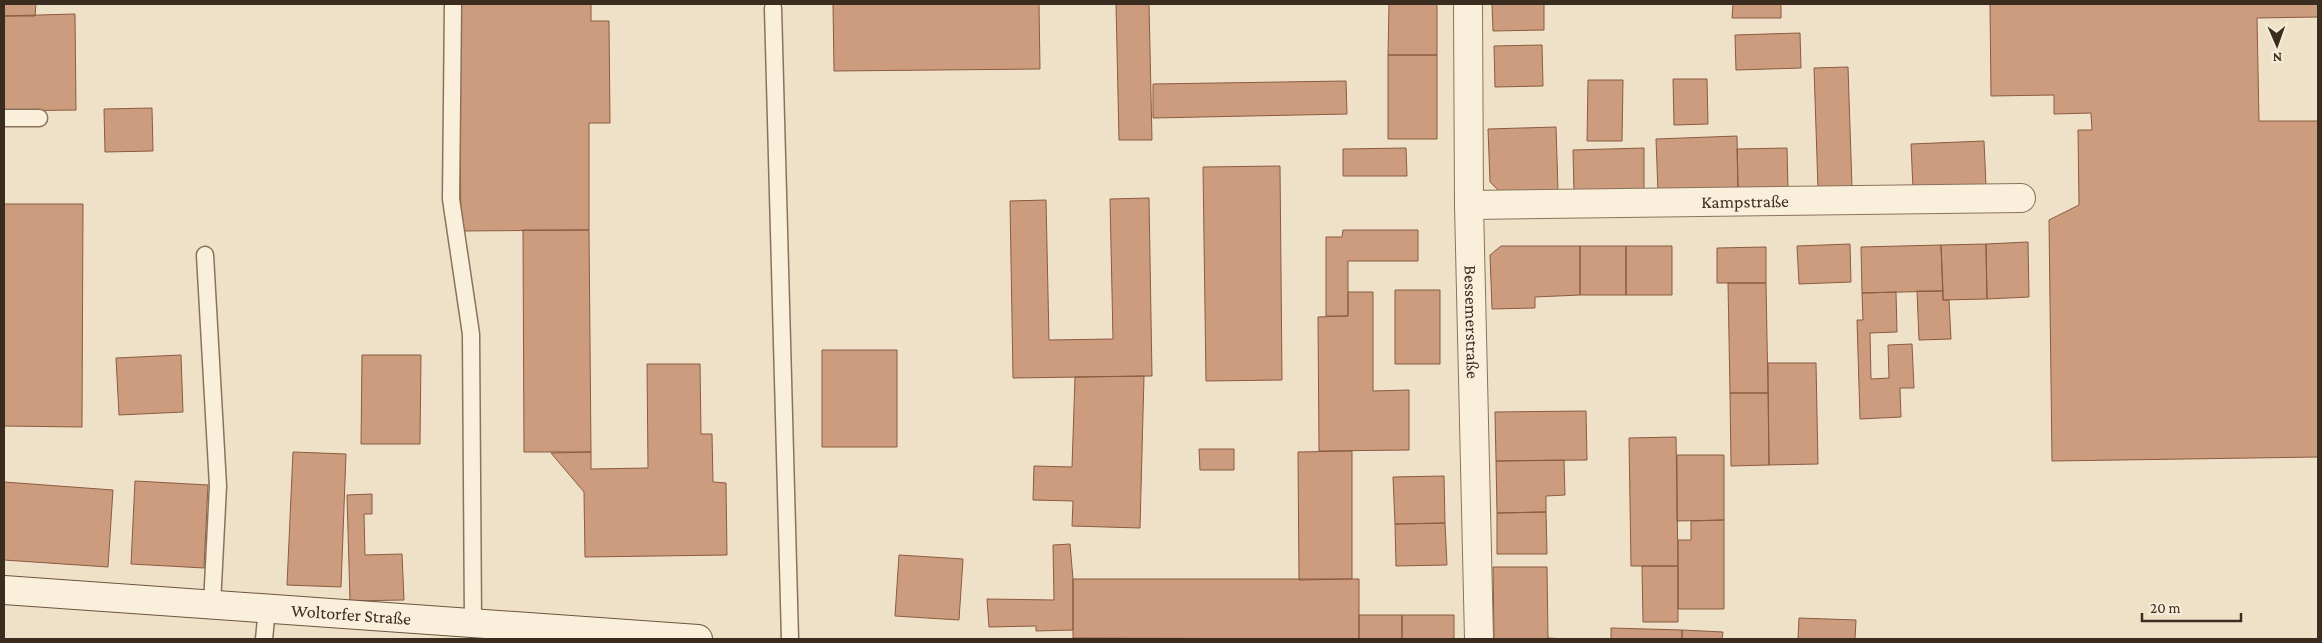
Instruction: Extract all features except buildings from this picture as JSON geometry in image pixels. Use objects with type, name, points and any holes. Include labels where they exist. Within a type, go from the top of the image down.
[{"type":"street","name":"Bessemerstraße","points":[[1468,4],[1468,205],[1479,639]]},
{"type":"street","name":"Kampstraße","points":[[1468,205],[2021,198]]},
{"type":"street","name":"Woltorfer Straße","points":[[4,590],[698,639]]},
{"type":"lane","points":[[452,4],[451,199],[470,334],[473,623]]},
{"type":"lane","points":[[773,8],[790,639]]},
{"type":"lane","points":[[4,118],[39,118]]},
{"type":"lane","points":[[206,256],[218,486],[212,605]]},
{"type":"lane","points":[[264,639],[267,609]]}]
